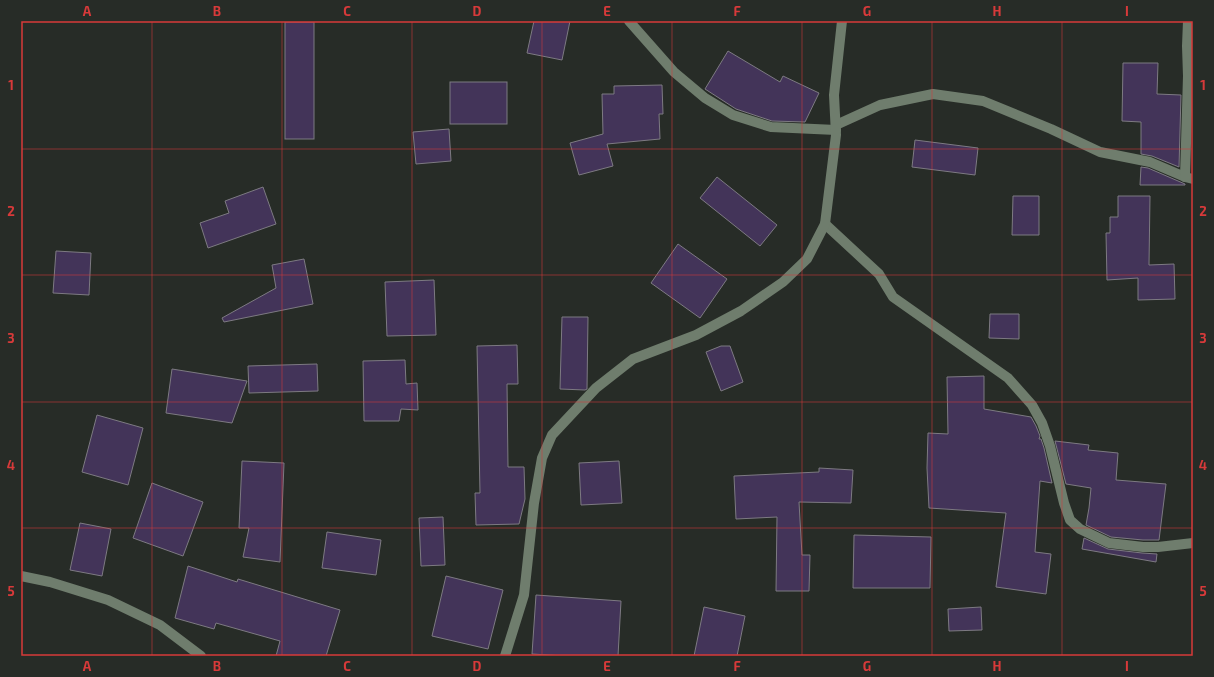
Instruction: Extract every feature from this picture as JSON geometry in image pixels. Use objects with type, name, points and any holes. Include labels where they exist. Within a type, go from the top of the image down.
[{"type":"street","points":[[629,21],[674,72],[705,98],[733,115],[771,127],[836,127],[880,105],[932,94],[983,101],[1051,129],[1100,152],[1150,162],[1189,178],[1188,21]]},
{"type":"street","points":[[505,656],[524,596],[534,504],[542,458],[552,435],[596,388],[633,359],[703,331],[741,311],[783,282],[807,259],[825,224],[836,127],[834,95],[842,21]]},
{"type":"street","points":[[825,224],[879,274],[893,297],[1008,378],[1032,405],[1042,423],[1050,446],[1064,503],[1070,520],[1080,529],[1109,543],[1143,547],[1193,543]]},
{"type":"street","points":[[21,576],[50,582],[108,600],[160,625],[201,656]]},
{"type":"building","points":[[534,21],[570,21],[562,60],[527,53]]},
{"type":"building","points":[[285,22],[314,22],[314,139],[285,139]]},
{"type":"building","points":[[728,51],[780,82],[783,76],[819,93],[805,122],[772,121],[736,109],[705,89]]},
{"type":"building","points":[[1123,63],[1158,63],[1157,94],[1181,95],[1179,167],[1152,156],[1141,154],[1141,122],[1122,121]]},
{"type":"building","points":[[450,82],[507,82],[507,124],[450,124]]},
{"type":"building","points":[[662,85],[663,114],[659,114],[660,139],[607,144],[613,166],[579,175],[570,143],[603,134],[602,94],[614,94],[614,86]]},
{"type":"building","points":[[449,129],[451,161],[416,164],[413,132]]},
{"type":"building","points":[[915,140],[978,148],[975,175],[912,167]]},
{"type":"building","points":[[1141,167],[1148,168],[1185,185],[1140,185]]},
{"type":"building","points":[[717,177],[777,225],[760,246],[700,198]]},
{"type":"building","points":[[263,187],[276,224],[208,248],[200,223],[229,213],[225,201]]},
{"type":"building","points":[[1013,196],[1039,196],[1039,235],[1012,235]]},
{"type":"building","points":[[1118,196],[1150,196],[1149,265],[1174,264],[1175,299],[1138,300],[1138,278],[1107,280],[1106,233],[1110,233],[1110,217],[1118,217]]},
{"type":"building","points":[[678,244],[727,279],[700,318],[651,283]]},
{"type":"building","points":[[56,251],[91,253],[89,295],[53,293]]},
{"type":"building","points":[[304,259],[313,304],[224,322],[222,318],[276,288],[272,265]]},
{"type":"building","points":[[434,280],[436,335],[387,336],[385,282]]},
{"type":"building","points":[[990,314],[1019,314],[1019,339],[989,338]]},
{"type":"building","points":[[562,317],[588,317],[587,389],[585,390],[560,389]]},
{"type":"building","points":[[517,345],[518,384],[507,384],[508,467],[524,467],[525,499],[519,524],[476,525],[475,493],[480,493],[477,346]]},
{"type":"building","points":[[721,346],[730,346],[743,382],[721,391],[706,352]]},
{"type":"building","points":[[405,360],[406,384],[417,383],[418,410],[401,409],[399,421],[364,421],[363,361]]},
{"type":"building","points":[[317,364],[318,391],[249,393],[248,366]]},
{"type":"building","points":[[172,369],[247,381],[232,423],[166,413]]},
{"type":"building","points":[[984,376],[984,409],[1031,417],[1044,448],[1052,483],[1040,481],[1035,552],[1051,554],[1046,594],[996,587],[1006,513],[929,508],[927,468],[928,433],[948,434],[947,377]]},
{"type":"building","points":[[97,415],[143,428],[128,485],[82,472]]},
{"type":"building","points":[[1055,441],[1089,445],[1088,450],[1118,453],[1116,480],[1166,484],[1159,540],[1111,537],[1086,525],[1091,488],[1066,484]]},
{"type":"building","points":[[242,461],[284,463],[280,562],[243,557],[249,528],[239,528]]},
{"type":"building","points":[[619,461],[622,503],[581,505],[579,463]]},
{"type":"building","points":[[819,468],[853,470],[851,503],[799,502],[802,555],[810,555],[809,591],[776,591],[777,517],[736,519],[734,476],[819,472]]},
{"type":"building","points":[[152,483],[203,502],[183,556],[133,538]]},
{"type":"building","points":[[443,517],[445,565],[421,566],[419,518]]},
{"type":"building","points":[[80,523],[111,529],[102,576],[70,570]]},
{"type":"building","points":[[327,532],[381,540],[376,575],[322,568]]},
{"type":"building","points":[[854,535],[931,537],[930,588],[853,588]]},
{"type":"building","points":[[1084,538],[1108,549],[1157,554],[1156,562],[1082,549]]},
{"type":"building","points":[[188,566],[237,582],[238,579],[340,610],[326,656],[276,656],[280,641],[216,623],[214,629],[175,618]]},
{"type":"building","points":[[446,576],[503,590],[488,649],[432,636]]},
{"type":"building","points":[[536,595],[621,601],[618,656],[564,656],[532,654]]},
{"type":"building","points":[[704,607],[745,616],[737,656],[694,656]]},
{"type":"building","points":[[981,607],[982,630],[949,631],[948,609]]}]
